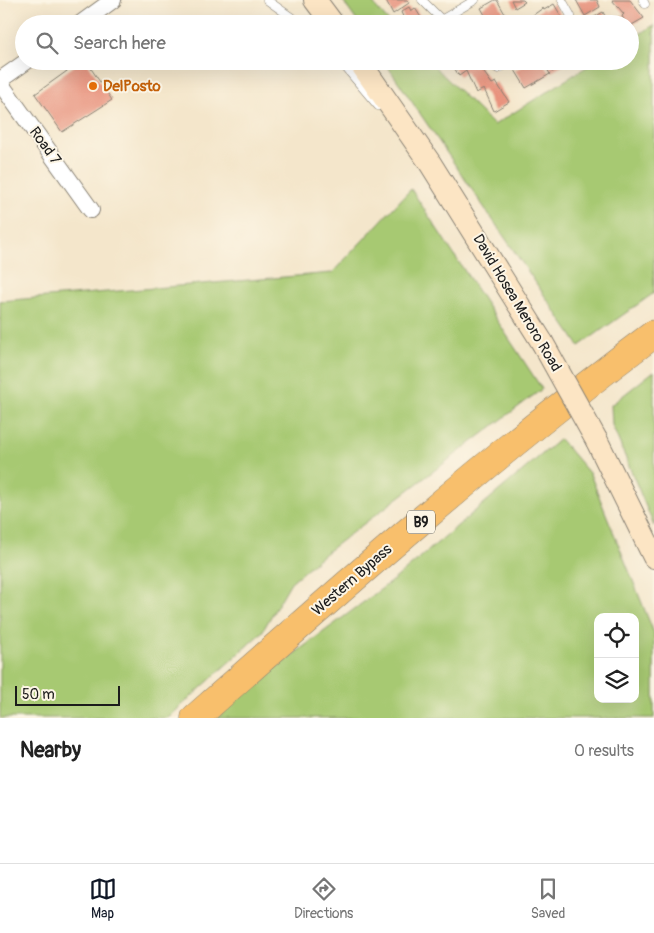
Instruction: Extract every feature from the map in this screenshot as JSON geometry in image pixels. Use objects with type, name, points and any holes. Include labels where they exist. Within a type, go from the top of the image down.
[{"type":"highway","name":"Western Bypass","points":[[195,718],[486,466],[654,334]]},
{"type":"main road","points":[[315,0],[326,15]]},
{"type":"main road","name":"David Hosea Meroro Road","points":[[365,70],[430,163],[542,342],[597,441],[654,557]]},
{"type":"street","points":[[92,15],[113,0]]},
{"type":"street","points":[[0,82],[15,70]]},
{"type":"street","name":"Road 7","points":[[0,82],[91,210]]},
{"type":"lane","points":[[268,0],[289,15]]},
{"type":"lane","points":[[422,0],[436,15]]},
{"type":"lane","points":[[453,15],[475,0]]},
{"type":"lane","points":[[562,0],[570,15]]},
{"type":"lane","points":[[348,70],[430,163]]},
{"type":"green space","points":[[342,0],[370,0],[383,15],[353,15]]},
{"type":"green space","points":[[654,25],[654,293],[579,346],[390,70],[438,70],[494,125],[582,70],[639,70],[639,34]]},
{"type":"green space","points":[[411,189],[542,389],[324,554],[291,582],[262,632],[168,718],[0,718],[0,301],[332,273]]},
{"type":"green space","points":[[654,371],[654,526],[612,425],[611,405]]},
{"type":"green space","points":[[560,439],[590,474],[654,633],[654,718],[217,718],[260,679],[396,578]]},
{"type":"building","points":[[386,0],[407,0],[409,3],[393,14]]},
{"type":"building","points":[[497,0],[505,14],[485,15],[481,8]]},
{"type":"building","points":[[511,0],[523,0],[525,2],[515,8]]},
{"type":"building","points":[[576,0],[597,0],[600,7],[584,15]]},
{"type":"building","points":[[612,0],[630,0],[644,18],[639,21],[639,15],[624,14]]},
{"type":"building","points":[[554,4],[560,15],[533,15],[543,8],[544,10]]},
{"type":"building","points":[[409,7],[411,11],[415,8],[419,15],[402,15],[401,12]]},
{"type":"building","points":[[68,70],[92,70],[112,100],[62,132],[35,94]]},
{"type":"building","points":[[456,70],[482,70],[492,84],[496,82],[509,102],[494,111],[484,89],[476,93],[466,71],[459,76]]},
{"type":"building","points":[[515,70],[548,70],[550,74],[526,88]]},
{"type":"place","name":"DelPosto","points":[[93,86]]}]
